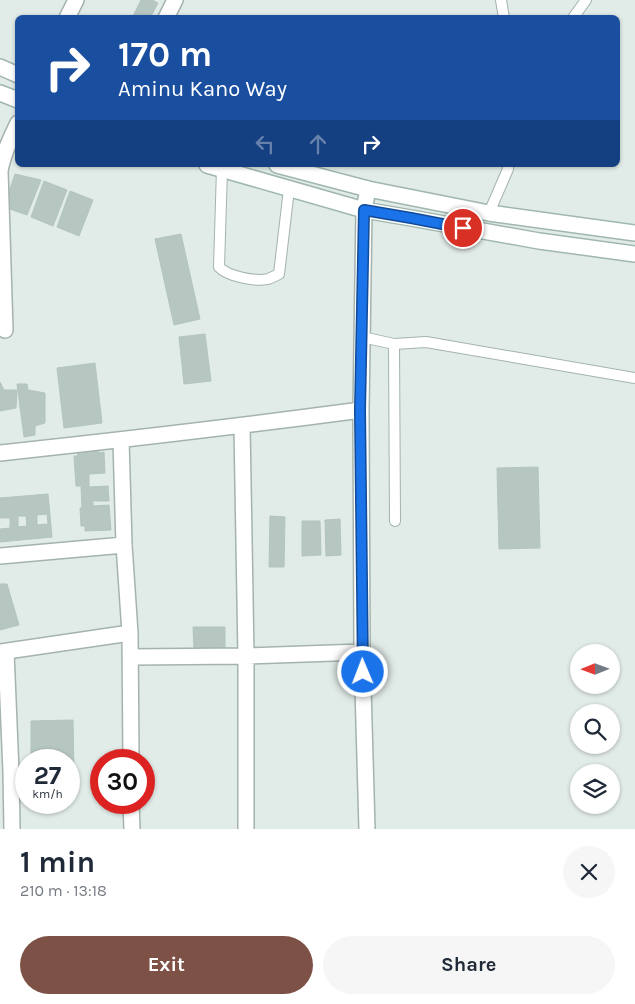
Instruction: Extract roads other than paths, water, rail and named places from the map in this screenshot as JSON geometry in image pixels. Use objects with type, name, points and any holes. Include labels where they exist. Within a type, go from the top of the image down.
[{"type":"street","points":[[68,15],[76,0]]},
{"type":"street","points":[[168,15],[175,0]]},
{"type":"street","points":[[0,67],[15,74]]},
{"type":"street","points":[[0,93],[15,99]]},
{"type":"street","points":[[5,330],[0,171],[7,145],[15,129]]},
{"type":"street","points":[[215,167],[364,210],[539,241],[635,254]]},
{"type":"street","points":[[285,167],[368,189],[489,213],[635,233]]},
{"type":"street","points":[[367,829],[362,652],[360,410],[364,210],[368,189]]},
{"type":"street","points":[[0,453],[242,426],[360,410]]},
{"type":"street","points":[[242,426],[246,656],[246,829]]},
{"type":"street","points":[[121,440],[124,544],[130,633],[131,749]]},
{"type":"street","points":[[0,556],[124,544]]},
{"type":"street","points":[[12,829],[6,773],[3,652],[130,633]]},
{"type":"street","points":[[130,657],[362,652]]},
{"type":"street","points":[[131,814],[132,829]]},
{"type":"lane","points":[[501,0],[504,15]]},
{"type":"lane","points":[[576,15],[586,0]]},
{"type":"lane","points":[[215,167],[219,267],[223,271],[251,280],[268,279],[279,274],[290,189]]},
{"type":"lane","points":[[489,213],[508,167]]},
{"type":"lane","points":[[362,338],[394,344],[426,342],[635,378]]},
{"type":"lane","points":[[394,344],[395,521]]}]
